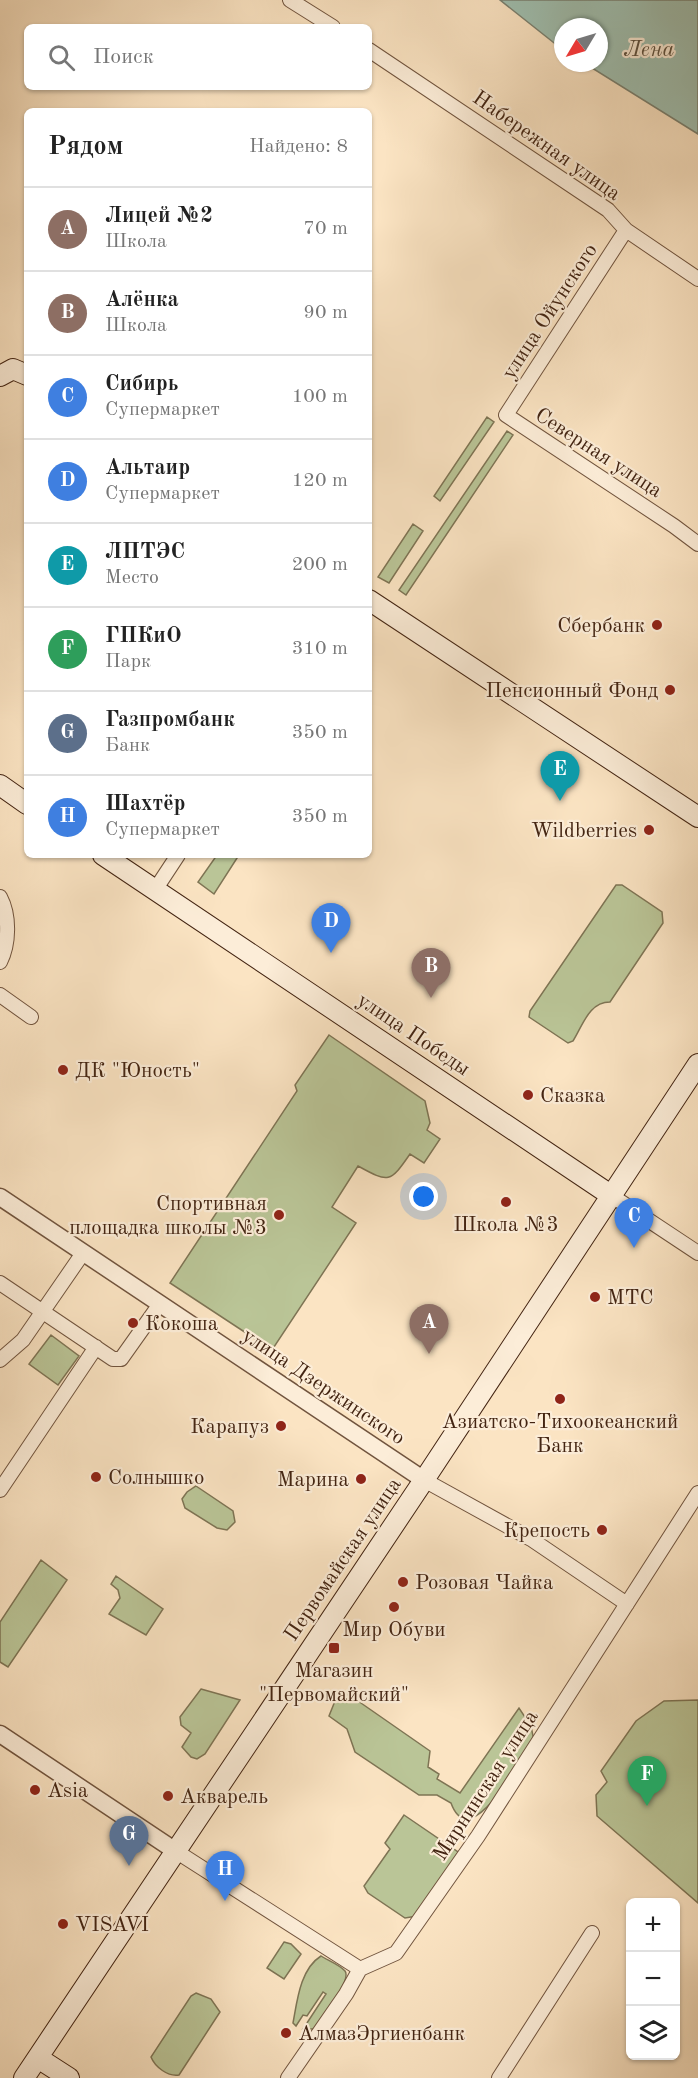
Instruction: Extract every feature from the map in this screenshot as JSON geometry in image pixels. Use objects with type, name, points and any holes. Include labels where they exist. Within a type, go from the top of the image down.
[{"type":"main road","points":[[372,602],[698,817]]},
{"type":"main road","points":[[0,785],[24,802]]},
{"type":"main road","name":"улица Победы","points":[[107,858],[612,1196]]},
{"type":"main road","name":"Первомайская улица","points":[[24,2078],[174,1850],[424,1480],[698,1064]]},
{"type":"main road","points":[[38,2058],[69,2078]]},
{"type":"street","points":[[290,0],[328,24]]},
{"type":"street","name":"Набережная улица","points":[[372,52],[608,210],[626,230],[698,279]]},
{"type":"street","name":"улица Ойунского","points":[[506,415],[626,230]]},
{"type":"street","name":"Северная улица","points":[[506,415],[698,544]]},
{"type":"street","points":[[154,890],[176,858]]},
{"type":"street","points":[[0,897],[4,905],[8,929],[0,962]]},
{"type":"street","points":[[0,995],[31,1017]]},
{"type":"street","name":"улица Победы","points":[[612,1196],[698,1253]]},
{"type":"street","name":"улица Дзержинского","points":[[0,1197],[424,1480],[531,1539],[627,1604]]},
{"type":"street","points":[[0,1360],[23,1340],[83,1253]]},
{"type":"street","points":[[0,1283],[113,1359],[121,1359],[160,1304]]},
{"type":"street","points":[[0,1490],[96,1347]]},
{"type":"street","name":"Мирнинская улица","points":[[360,1969],[396,1953],[478,1836],[698,1494]]},
{"type":"street","points":[[0,1734],[174,1850],[360,1969],[346,1995],[288,2078]]},
{"type":"street","points":[[500,2078],[592,1933]]},
{"type":"green space","points":[[487,417],[494,422],[440,501],[434,496]]},
{"type":"green space","points":[[507,431],[513,435],[406,595],[399,590]]},
{"type":"green space","points":[[413,524],[423,531],[389,583],[378,577]]},
{"type":"green space","points":[[215,858],[237,858],[214,894],[198,882]]},
{"type":"green space","points":[[616,885],[622,885],[662,912],[663,923],[610,1002],[603,1003],[592,1010],[573,1041],[568,1043],[529,1017],[530,1011]]},
{"type":"green space","name":"Спортивная площадка школы №3","points":[[329,1035],[425,1101],[430,1123],[427,1130],[440,1139],[424,1163],[410,1154],[398,1170],[388,1177],[376,1175],[358,1166],[332,1207],[356,1223],[272,1350],[170,1283],[297,1091],[295,1085]]},
{"type":"green space","points":[[51,1335],[79,1356],[58,1385],[29,1364]]},
{"type":"green space","points":[[196,1486],[233,1511],[235,1522],[227,1530],[217,1528],[185,1508],[182,1499]]},
{"type":"green space","points":[[41,1560],[67,1580],[8,1667],[0,1662],[0,1622]]},
{"type":"green space","points":[[116,1576],[163,1609],[146,1635],[109,1614],[120,1598],[118,1590],[111,1584]]},
{"type":"green space","points":[[201,1689],[240,1700],[205,1754],[197,1759],[191,1757],[182,1747],[191,1733],[181,1725],[180,1717]]},
{"type":"green space","points":[[348,1694],[430,1751],[428,1767],[439,1774],[437,1779],[460,1793],[519,1708],[531,1726],[534,1741],[495,1799],[470,1818],[459,1816],[451,1803],[437,1795],[419,1795],[355,1752],[347,1729],[329,1716],[335,1701]]},
{"type":"green space","points":[[698,1700],[698,1903],[597,1816],[596,1795],[607,1782],[601,1771],[636,1721],[664,1701]]},
{"type":"green space","points":[[404,1815],[461,1854],[417,1916],[405,1918],[368,1893],[364,1886],[390,1849],[385,1843]]},
{"type":"green space","points":[[284,1942],[291,1944],[301,1954],[284,1979],[267,1968]]},
{"type":"green space","points":[[321,1956],[343,1969],[346,1976],[330,2009],[316,2029],[303,2029],[326,1994],[323,1992],[307,2016],[303,2015],[296,2026],[293,2023],[304,1977],[308,1969]]},
{"type":"green space","points":[[196,1993],[211,1999],[220,2012],[179,2075],[166,2073],[151,2057],[191,1996]]},
{"type":"water","name":"Лена","points":[[500,0],[698,0],[698,134],[598,72],[608,72],[608,18],[554,18],[554,43]]},
{"type":"place","name":"Сбербанк","points":[[657,625]]},
{"type":"place","name":"Пенсионный Фонд","points":[[670,690]]},
{"type":"place","name":"ЛПТЭС","points":[[560,801]]},
{"type":"place","name":"Wildberries","points":[[649,830]]},
{"type":"place","name":"Альтаир","points":[[331,953]]},
{"type":"place","name":"Алёнка","points":[[431,998]]},
{"type":"place","name":"ДК \"Юность\"","points":[[63,1070]]},
{"type":"place","name":"Сказка","points":[[528,1095]]},
{"type":"place","name":"Школа №3","points":[[506,1202]]},
{"type":"place","name":"Спортивная площадка школы №3","points":[[279,1215]]},
{"type":"place","name":"Сибирь","points":[[634,1248]]},
{"type":"place","name":"МТС","points":[[595,1297]]},
{"type":"place","name":"Кокоша","points":[[133,1323]]},
{"type":"place","name":"Лицей №2","points":[[429,1354]]},
{"type":"place","name":"Азиатско-Тихоокеанский Банк","points":[[560,1399]]},
{"type":"place","name":"Карапуз","points":[[281,1426]]},
{"type":"place","name":"Солнышко","points":[[96,1477]]},
{"type":"place","name":"Марина","points":[[361,1479]]},
{"type":"place","name":"Крепость","points":[[602,1530]]},
{"type":"place","name":"Розовая Чайка","points":[[403,1582]]},
{"type":"place","name":"Мир Обуви","points":[[394,1607]]},
{"type":"place","name":"Магазин \"Первомайский\"","points":[[334,1648]]},
{"type":"place","name":"Asia","points":[[35,1790]]},
{"type":"place","name":"Акварель","points":[[168,1796]]},
{"type":"place","name":"ГПКиО","points":[[647,1806]]},
{"type":"place","name":"Газпромбанк","points":[[129,1866]]},
{"type":"place","name":"Шахтёр","points":[[225,1901]]},
{"type":"place","name":"VISAVI","points":[[63,1924]]},
{"type":"place","name":"АлмазЭргиенбанк","points":[[286,2033]]}]
